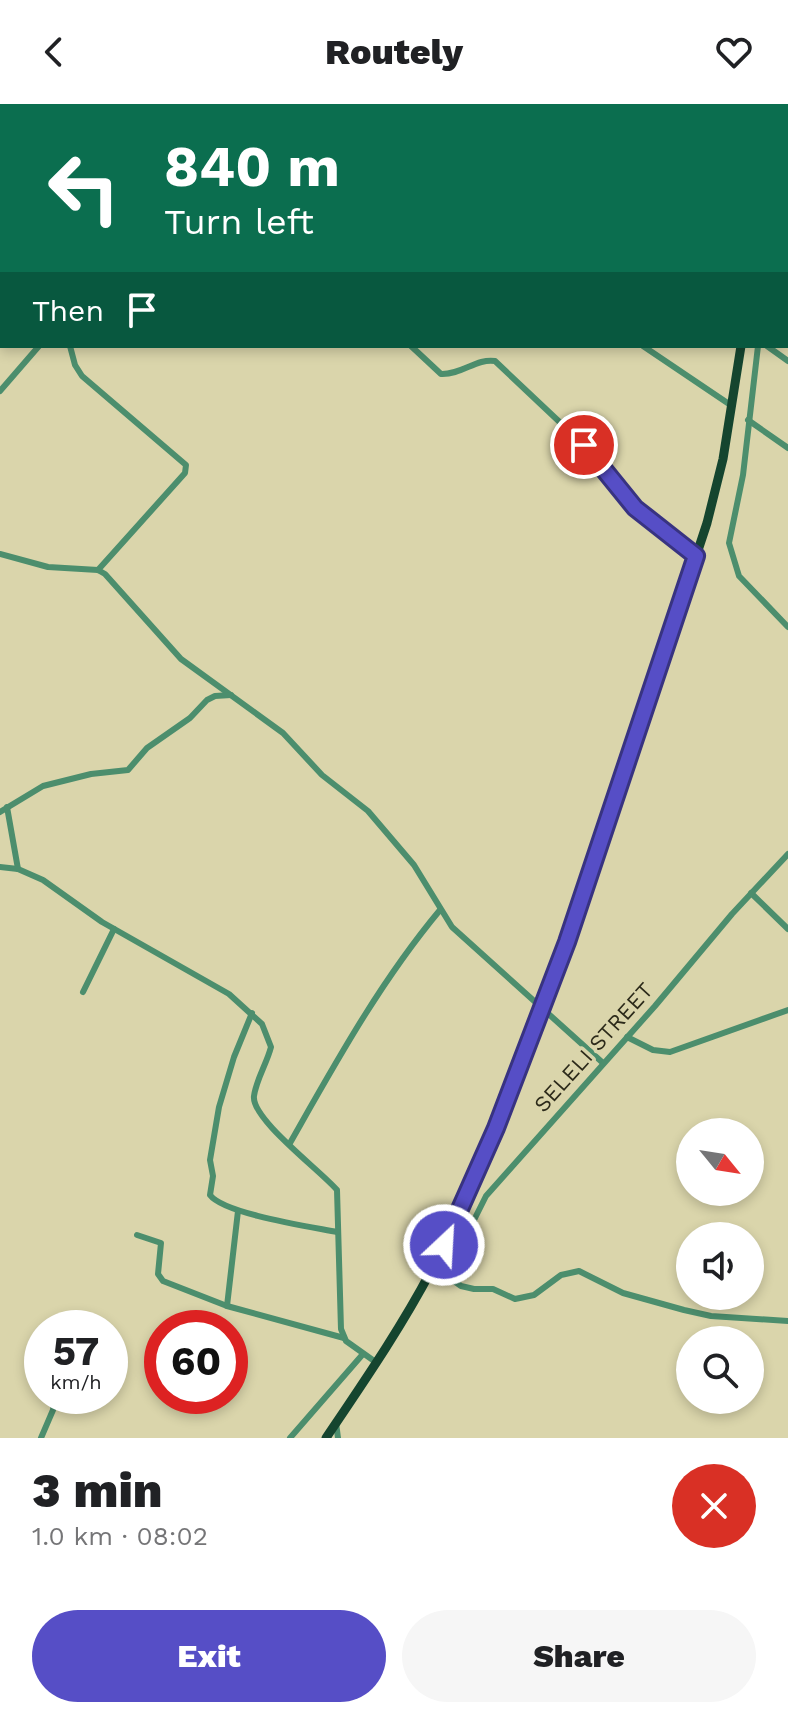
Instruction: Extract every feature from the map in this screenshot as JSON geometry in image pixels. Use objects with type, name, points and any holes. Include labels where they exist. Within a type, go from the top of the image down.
[{"type":"main road","points":[[326,1438],[377,1363],[434,1267],[491,1142],[574,921],[696,556],[715,492],[741,348]]},
{"type":"street","points":[[0,391],[37,348]]},
{"type":"street","points":[[71,348],[76,369],[82,376],[186,465],[185,473],[98,570]]},
{"type":"street","points":[[413,348],[441,374],[458,373],[485,360],[495,361],[584,445],[649,522],[696,556]]},
{"type":"street","points":[[646,348],[732,406]]},
{"type":"street","points":[[758,348],[743,475],[729,543],[739,576],[788,627]]},
{"type":"street","points":[[770,348],[788,361]]},
{"type":"street","points":[[748,420],[788,448]]},
{"type":"street","points":[[0,554],[48,567],[98,570],[181,659],[283,733],[322,775],[368,811],[414,865],[452,927],[603,1063]]},
{"type":"street","points":[[0,812],[53,783],[128,770],[147,748],[190,718],[207,700],[231,695]]},
{"type":"street","points":[[7,807],[18,869]]},
{"type":"street","name":"SELELI STREET","points":[[434,1267],[456,1253],[486,1196],[788,854]]},
{"type":"street","points":[[0,867],[18,869],[52,885],[77,906],[114,929],[209,981],[252,1013],[267,1031],[271,1047],[254,1095],[255,1102],[267,1122],[337,1190],[338,1305],[344,1338]]},
{"type":"street","points":[[751,893],[788,929]]},
{"type":"street","points":[[290,1143],[371,1002],[396,964],[440,910]]},
{"type":"street","points":[[83,992],[114,929]]},
{"type":"street","points":[[627,1037],[653,1050],[670,1052],[788,1010]]},
{"type":"street","points":[[252,1013],[226,1085],[210,1160],[212,1198],[238,1211],[337,1232]]},
{"type":"street","points":[[227,1306],[238,1211]]},
{"type":"street","points":[[137,1235],[161,1243],[158,1274],[161,1279],[227,1306],[344,1338],[377,1363]]},
{"type":"street","points":[[434,1267],[461,1286],[493,1289],[515,1299],[534,1295],[561,1275],[579,1271],[623,1293],[684,1310],[711,1316],[788,1321]]},
{"type":"street","points":[[290,1438],[363,1354]]},
{"type":"street","points":[[41,1438],[51,1414]]},
{"type":"street","points":[[336,1423],[338,1438]]},
{"type":"route","points":[[444,1245],[479,1170],[567,942],[696,556],[649,522],[584,445]]}]
